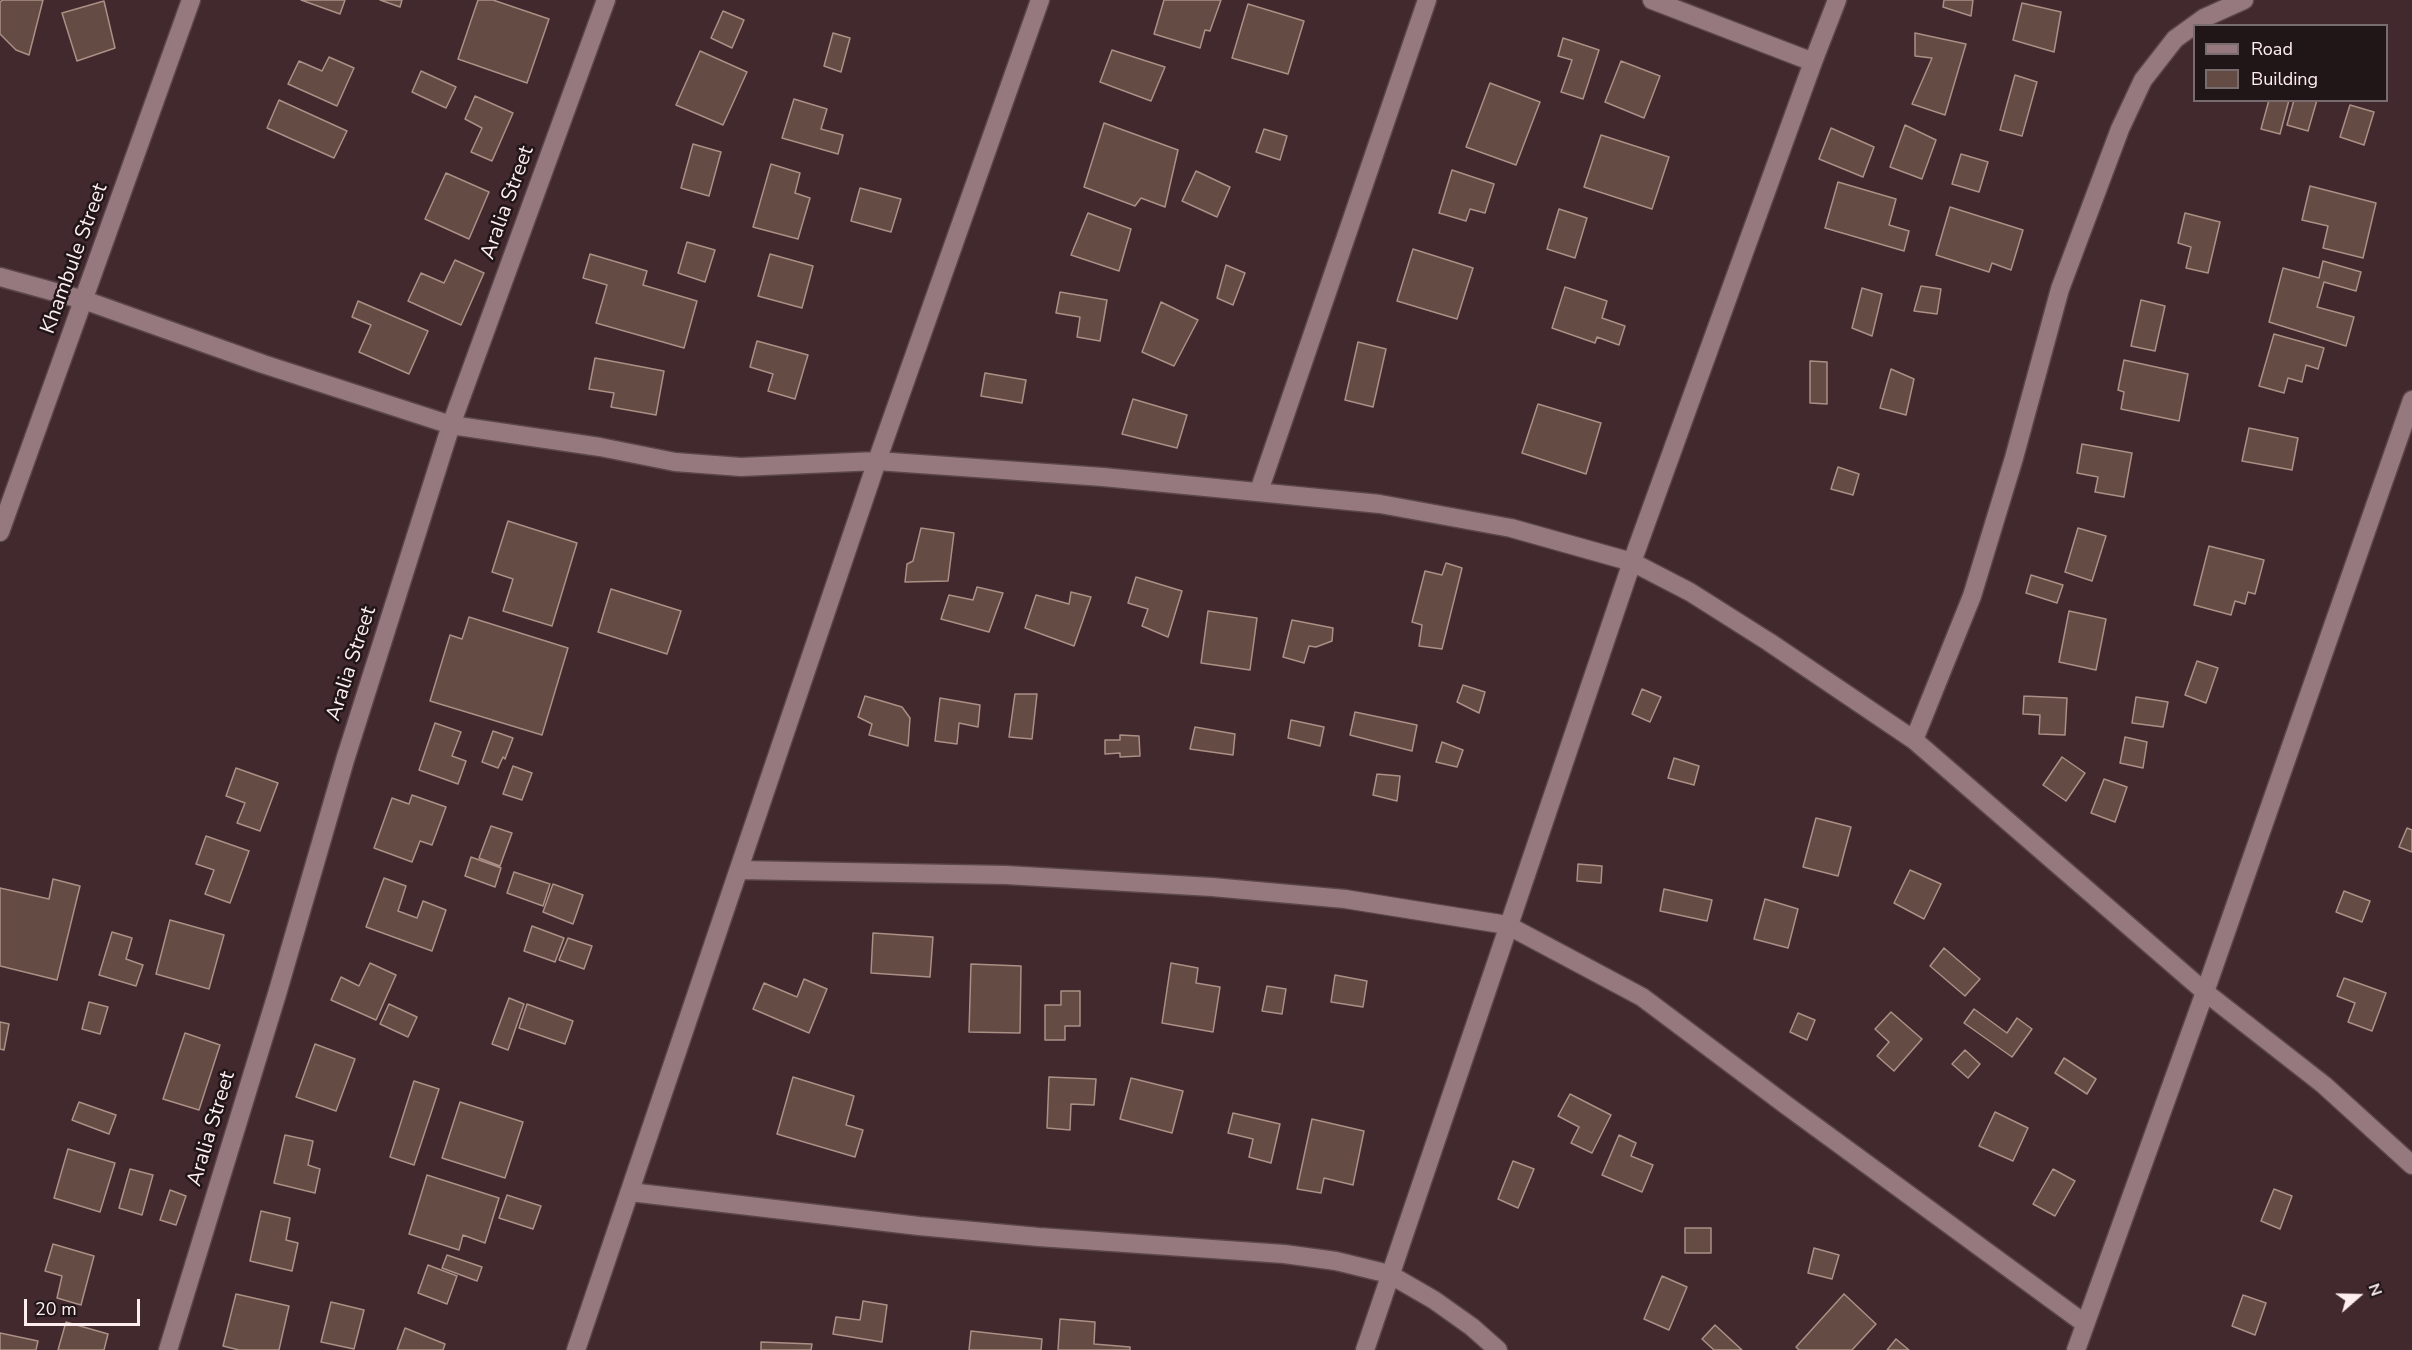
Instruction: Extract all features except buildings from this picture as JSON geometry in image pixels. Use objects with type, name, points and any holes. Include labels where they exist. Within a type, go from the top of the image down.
[{"type":"street","name":"Khambule Street","points":[[0,532],[191,0]]},
{"type":"street","name":"Aralia Street","points":[[168,1350],[277,994],[345,760],[451,424],[606,0]]},
{"type":"street","points":[[576,1350],[878,461],[1040,0]]},
{"type":"street","points":[[1259,491],[1427,0]]},
{"type":"street","points":[[1652,0],[1813,62]]},
{"type":"street","points":[[1365,1350],[1507,925],[1632,562],[1813,62],[1838,0]]},
{"type":"street","points":[[2196,24],[2244,0]]},
{"type":"street","points":[[1914,740],[1972,596],[2014,458],[2060,289],[2120,129],[2143,80],[2175,39],[2193,26]]},
{"type":"street","points":[[0,277],[84,300],[263,364],[451,424],[600,447],[675,462],[741,467],[878,461],[1103,477],[1380,504],[1511,528],[1632,562],[1710,604],[1914,740],[2205,992],[2324,1085],[2412,1165]]},
{"type":"street","points":[[2076,1350],[2205,992],[2412,400]]},
{"type":"street","points":[[739,870],[1006,875],[1212,887],[1345,899],[1507,925],[1642,997],[1786,1106],[2084,1323]]},
{"type":"street","points":[[630,1192],[941,1228],[1284,1254],[1336,1261],[1389,1274],[1434,1300],[1472,1327],[1498,1350]]}]
